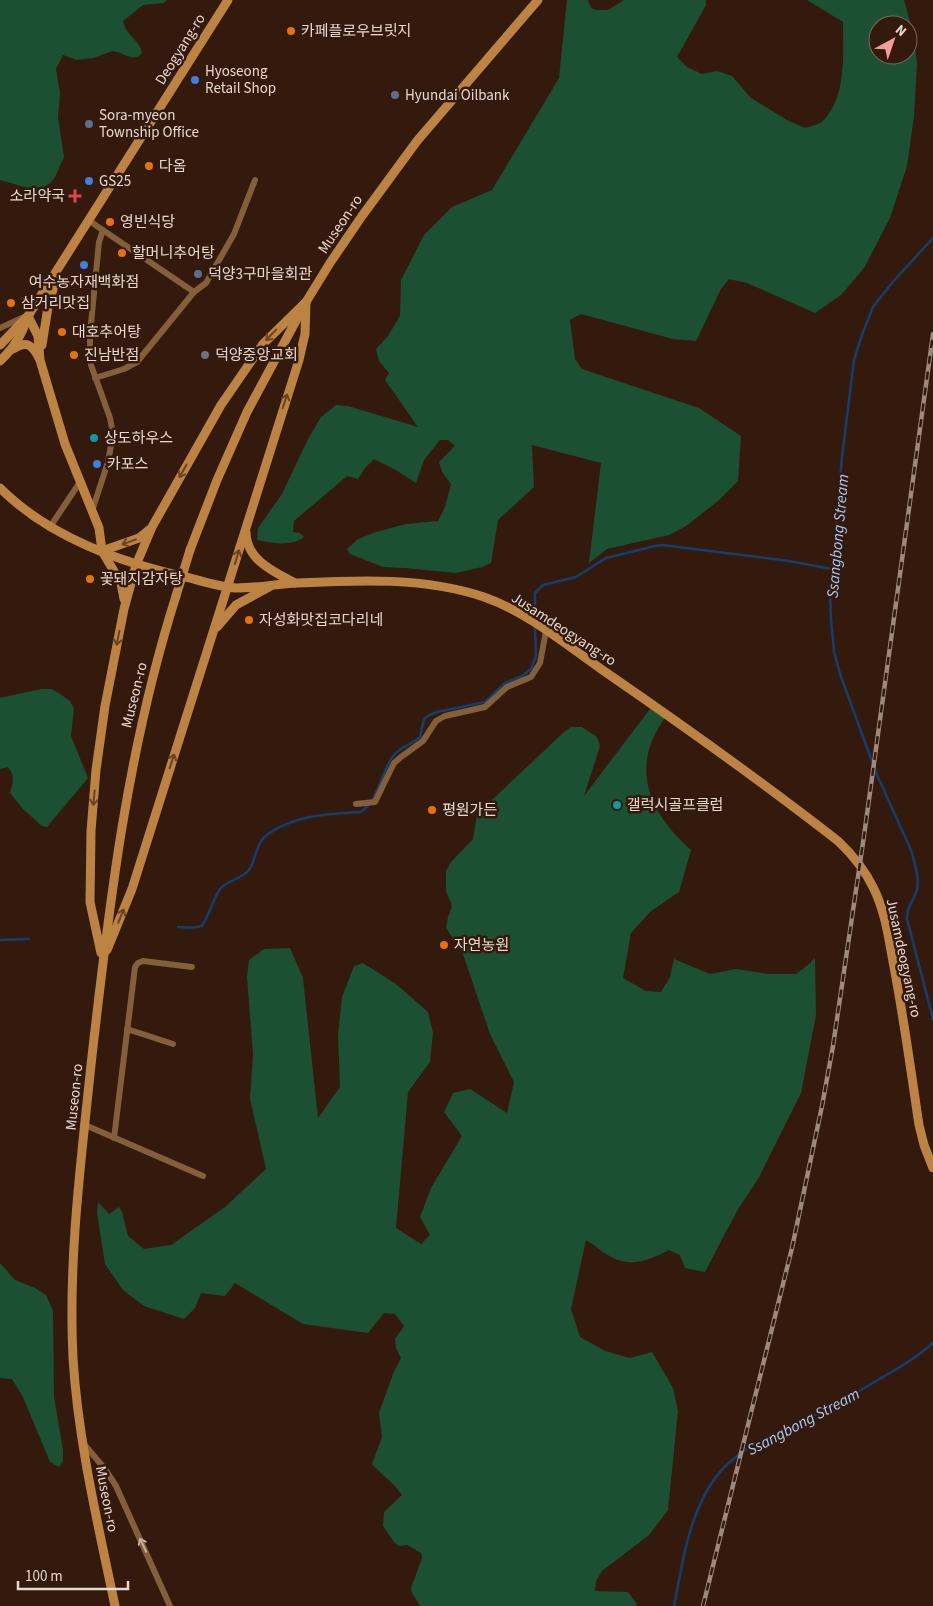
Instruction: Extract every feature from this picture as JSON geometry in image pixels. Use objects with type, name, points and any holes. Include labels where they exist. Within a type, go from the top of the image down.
[{"type":"street","name":"Deogyang-ro","points":[[0,345],[28,316],[228,0]]},
{"type":"street","name":"Museon-ro","points":[[115,1606],[83,1443],[74,1374],[72,1316],[75,1235],[85,1125],[116,857],[134,755],[151,682],[190,550],[217,480],[247,412],[306,302],[362,216],[417,141],[538,0]]},
{"type":"street","points":[[95,378],[124,369],[137,362],[194,292],[206,282],[234,234],[255,180]]},
{"type":"street","points":[[88,220],[194,292]]},
{"type":"street","points":[[92,511],[108,462],[113,434],[110,418],[95,378],[90,355],[90,334],[99,242],[103,230]]},
{"type":"street","points":[[40,360],[47,314],[60,265]]},
{"type":"street","points":[[103,961],[132,890],[303,346],[306,302]]},
{"type":"street","points":[[103,961],[90,902],[91,831],[96,770],[105,706],[124,609],[136,565],[152,528],[216,412],[254,356],[273,332],[306,302]]},
{"type":"street","name":"Deogyang-ro","points":[[0,361],[9,352],[23,331],[28,316]]},
{"type":"street","points":[[0,328],[28,316],[38,336],[40,360],[65,444],[100,531],[102,551],[121,583],[124,594],[124,609]]},
{"type":"street","points":[[9,352],[20,345],[28,344],[33,348],[40,360]]},
{"type":"street","points":[[50,527],[80,482]]},
{"type":"street","name":"Jusamdeogyang-ro","points":[[0,488],[24,509],[50,527],[102,551],[136,565],[228,587],[244,588],[295,583],[395,582],[434,586],[486,598],[530,620],[644,699],[814,823],[844,847],[862,868],[875,892],[885,920],[898,987],[919,1125],[933,1168]]},
{"type":"street","points":[[246,527],[248,544],[258,560],[270,570],[295,583]]},
{"type":"street","points":[[102,551],[139,538],[152,528]]},
{"type":"street","points":[[212,633],[236,605],[274,585]]},
{"type":"street","points":[[356,804],[374,803],[378,799],[394,764],[423,741],[436,721],[445,716],[485,707],[507,687],[531,677],[540,663],[545,630]]},
{"type":"street","points":[[114,1138],[134,969],[138,963],[143,961],[192,967]]},
{"type":"street","points":[[127,1029],[173,1044]]},
{"type":"street","points":[[85,1125],[203,1176]]},
{"type":"street","points":[[83,1443],[105,1469],[116,1486],[170,1606]]},
{"type":"green space","points":[[0,0],[167,0],[164,3],[143,5],[123,21],[127,31],[141,49],[142,53],[139,56],[133,57],[113,51],[93,58],[77,60],[63,55],[56,69],[60,93],[58,118],[64,157],[55,177],[44,187],[28,188],[0,180]]},
{"type":"green space","points":[[567,0],[588,0],[591,8],[608,10],[624,0],[706,0],[706,5],[677,57],[687,67],[702,74],[717,71],[732,76],[751,98],[787,120],[805,128],[823,121],[831,111],[840,87],[843,47],[843,22],[807,0],[904,0],[908,15],[868,15],[868,65],[917,65],[914,116],[907,166],[890,218],[864,268],[841,295],[815,313],[747,283],[729,279],[721,289],[696,341],[673,339],[581,314],[570,320],[575,359],[582,369],[699,408],[741,436],[738,481],[718,501],[686,526],[669,535],[607,549],[589,563],[601,463],[532,445],[534,487],[498,520],[491,563],[456,573],[383,567],[350,554],[347,549],[358,539],[376,532],[406,524],[438,521],[445,507],[451,484],[442,472],[439,462],[455,446],[448,440],[440,440],[424,460],[416,483],[374,459],[358,479],[347,476],[294,521],[293,532],[300,533],[304,537],[287,543],[257,540],[258,528],[282,494],[308,439],[321,417],[336,405],[348,406],[418,427],[385,380],[389,373],[379,361],[376,349],[388,336],[400,316],[401,280],[424,235],[452,207],[492,190],[559,78]]},
{"type":"green space","points":[[41,689],[52,689],[70,701],[74,708],[71,736],[88,778],[47,827],[42,826],[23,809],[10,793],[13,779],[8,767],[0,769],[0,698]]},
{"type":"green space","points":[[653,705],[667,715],[655,734],[649,752],[646,769],[648,787],[663,819],[691,850],[679,892],[651,911],[631,933],[623,978],[646,991],[661,992],[670,977],[674,959],[710,974],[736,969],[769,974],[796,974],[815,958],[816,1015],[801,1093],[758,1179],[738,1209],[705,1272],[685,1268],[680,1255],[669,1250],[655,1257],[628,1262],[613,1258],[586,1240],[571,1309],[580,1337],[605,1351],[630,1358],[652,1352],[673,1388],[678,1411],[668,1510],[649,1535],[602,1571],[596,1581],[595,1591],[628,1592],[637,1604],[636,1606],[420,1606],[411,1588],[422,1558],[421,1553],[407,1545],[399,1546],[383,1526],[384,1512],[402,1495],[372,1464],[382,1437],[379,1413],[401,1358],[396,1348],[395,1339],[404,1326],[395,1314],[384,1313],[368,1333],[303,1324],[235,1283],[225,1296],[201,1293],[195,1308],[184,1319],[144,1306],[123,1290],[105,1264],[97,1213],[98,1202],[109,1214],[119,1207],[128,1236],[144,1249],[171,1245],[225,1207],[266,1169],[250,1099],[253,1054],[247,977],[249,960],[264,949],[290,948],[303,978],[318,1118],[340,1087],[338,1035],[342,997],[354,966],[363,963],[396,984],[428,1012],[433,1033],[430,1062],[408,1092],[396,1228],[421,1244],[430,1235],[420,1217],[431,1188],[462,1136],[444,1112],[453,1093],[470,1089],[507,1113],[514,1082],[490,1034],[463,954],[446,928],[452,906],[446,891],[446,871],[451,862],[473,839],[477,814],[563,733],[571,727],[582,727],[597,737],[600,746],[584,796]]},
{"type":"green space","points":[[0,1263],[15,1280],[35,1288],[46,1295],[53,1311],[54,1397],[63,1450],[63,1461],[59,1467],[50,1462],[23,1397],[12,1379],[0,1378]]},
{"type":"waterway","name":"Ssangbong Stream","points":[[933,238],[891,284],[873,307],[854,360],[842,457],[830,594],[834,652],[840,674],[877,775],[911,850],[915,864],[918,885],[908,910],[907,919],[933,1019]]},
{"type":"waterway","points":[[535,621],[535,593],[543,585],[576,577],[606,558],[655,546],[662,545],[789,561],[832,569]]},
{"type":"waterway","points":[[178,927],[193,928],[203,924],[220,889],[243,876],[249,870],[258,846],[268,834],[301,819],[360,812],[366,807],[376,794],[394,755],[420,737],[424,719],[428,716],[437,712],[485,702],[505,683],[522,676],[531,669],[536,656],[535,626]]},
{"type":"waterway","points":[[0,940],[29,939]]},
{"type":"waterway","name":"Ssangbong Stream","points":[[674,1606],[686,1546],[695,1517],[708,1489],[729,1462],[757,1443],[831,1407],[866,1387],[909,1361],[933,1343]]},
{"type":"railway","points":[[703,1606],[792,1248],[833,1046],[933,334]]},
{"type":"place","name":"카페플로우브릿지","points":[[291,31]]},
{"type":"place","name":"Hyoseong Retail Shop","points":[[195,80]]},
{"type":"place","name":"Hyundai Oilbank","points":[[395,95]]},
{"type":"place","name":"Sora-myeon Township Office","points":[[89,124]]},
{"type":"place","name":"다옴","points":[[149,166]]},
{"type":"place","name":"GS25","points":[[89,181]]},
{"type":"place","name":"소라약국","points":[[75,196]]},
{"type":"place","name":"영빈식당","points":[[110,222]]},
{"type":"place","name":"할머니추어탕","points":[[122,253]]},
{"type":"place","name":"여수농자재백화점","points":[[84,265]]},
{"type":"place","name":"덕양3구마을회관","points":[[198,274]]},
{"type":"place","name":"삼거리맛집","points":[[11,303]]},
{"type":"place","name":"대호추어탕","points":[[62,332]]},
{"type":"place","name":"진남반점","points":[[74,355]]},
{"type":"place","name":"덕양중앙교회","points":[[205,355]]},
{"type":"place","name":"상도하우스","points":[[94,438]]},
{"type":"place","name":"카포스","points":[[97,464]]},
{"type":"place","name":"꽃돼지감자탕","points":[[90,579]]},
{"type":"place","name":"자성화맛집코다리네","points":[[249,620]]},
{"type":"place","name":"갤럭시골프클럽","points":[[617,805]]},
{"type":"place","name":"평원가든","points":[[432,810]]},
{"type":"place","name":"자연농원","points":[[444,945]]}]
